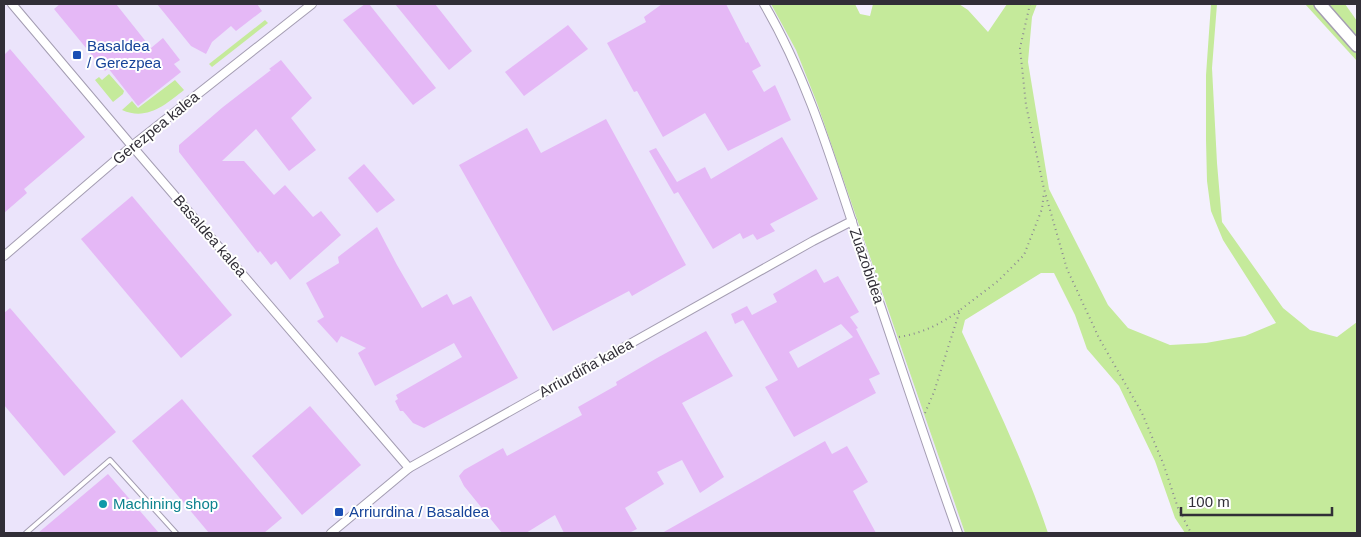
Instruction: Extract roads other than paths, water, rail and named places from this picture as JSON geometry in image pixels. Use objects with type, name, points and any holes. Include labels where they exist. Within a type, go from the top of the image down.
[{"type":"street","name":"Basaldea kalea","points":[[12,4],[409,468]]},
{"type":"street","name":"Gerezpea kalea","points":[[4,256],[132,146],[312,4]]},
{"type":"street","name":"Zuazobidea","points":[[764,4],[787,48],[809,99],[958,533]]},
{"type":"street","points":[[1320,4],[1357,46]]},
{"type":"street","name":"Arriurdiña kalea","points":[[331,533],[409,468],[813,241],[852,221]]},
{"type":"lane","points":[[26,533],[110,460],[176,533]]},
{"type":"place","name":"Basaldea / Gerezpea","points":[[77,55]]},
{"type":"place","name":"Machining shop","points":[[103,504]]},
{"type":"place","name":"Arriurdina / Basaldea","points":[[339,512]]}]
